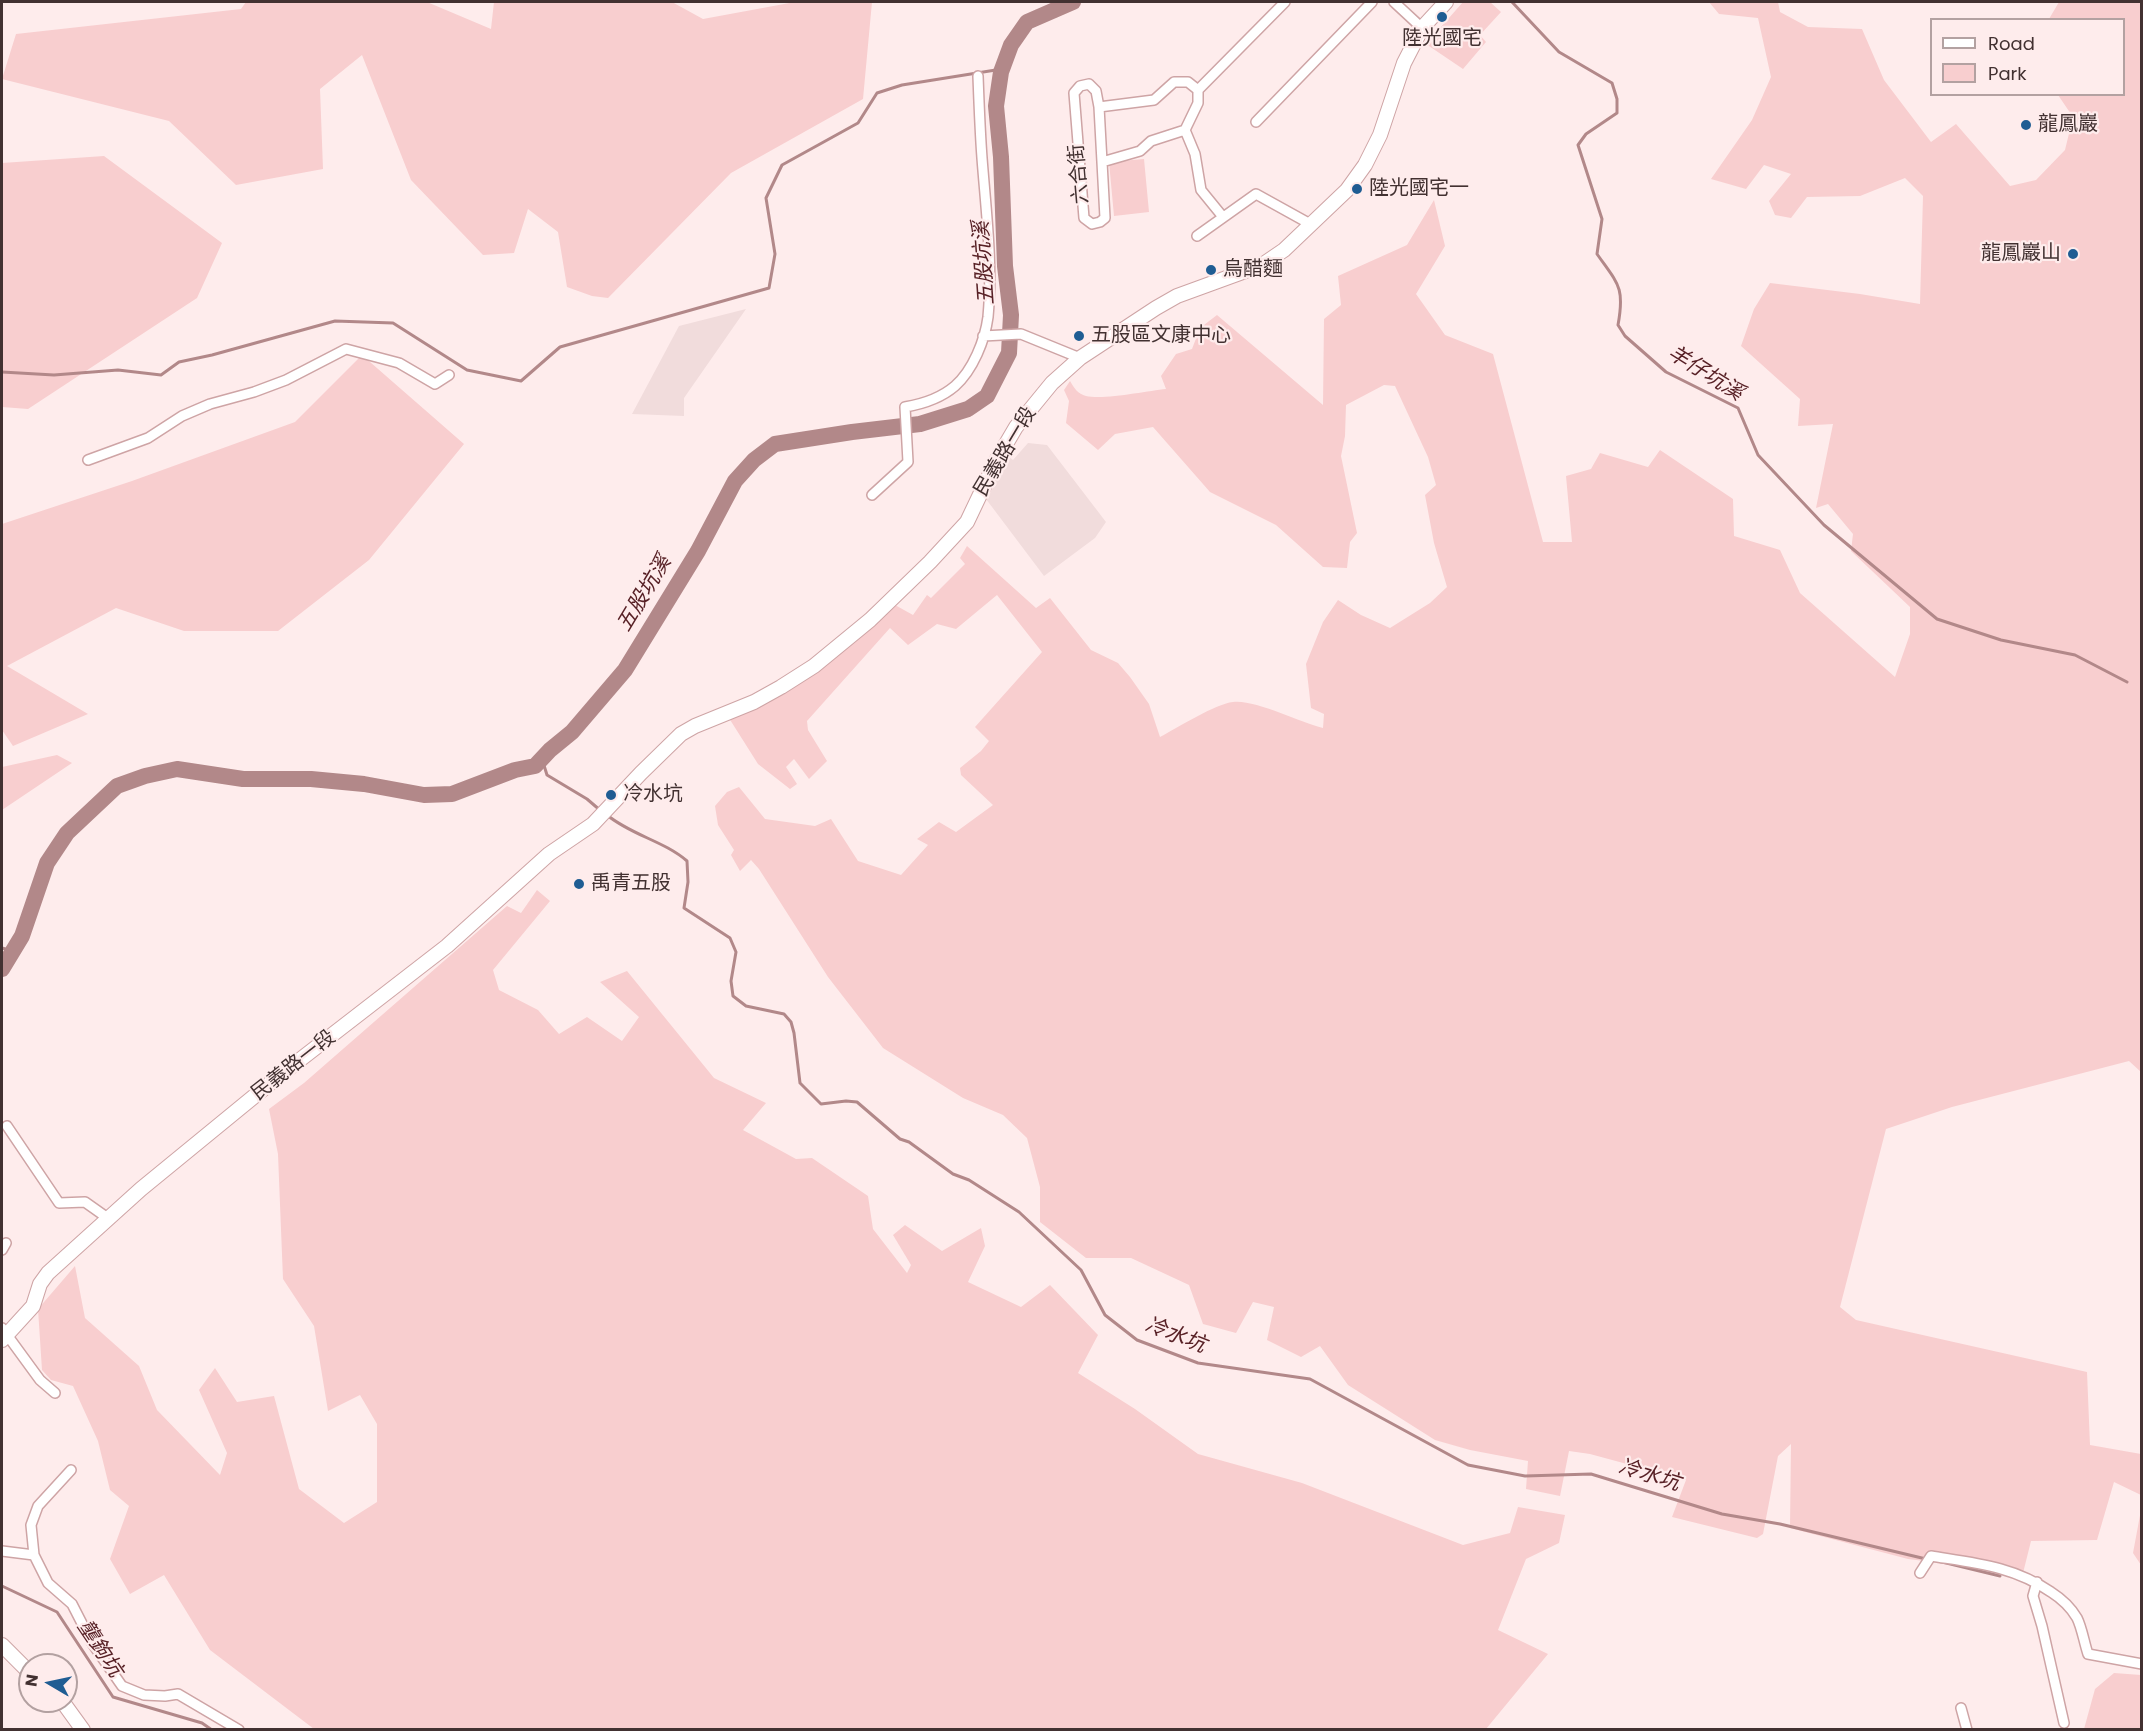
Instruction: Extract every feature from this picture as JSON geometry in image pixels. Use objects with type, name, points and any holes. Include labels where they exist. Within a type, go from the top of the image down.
[{"type":"main road","name":"民義路一段","points":[[3,1334],[33,1306],[40,1284],[48,1273],[141,1189],[279,1076],[447,946],[549,854],[593,824],[681,734],[754,702],[781,687],[814,666],[870,620],[930,562],[967,522],[996,461],[1016,427],[1053,383],[1080,358],[1177,296],[1262,265],[1284,250],[1312,225],[1347,190],[1365,165],[1380,135],[1404,63],[1422,28],[1446,2]]},
{"type":"main road","points":[[2,1645],[18,1661]]},
{"type":"main road","points":[[71,1713],[83,1730]]},
{"type":"street","points":[[1222,217],[1201,190],[1195,154],[1185,130],[1198,103],[1198,90],[1285,2]]},
{"type":"street","points":[[1256,122],[1372,2]]},
{"type":"street","points":[[1394,2],[1422,28]]},
{"type":"street","points":[[872,495],[908,462],[905,407],[921,404],[943,395],[956,385],[969,368],[986,335],[989,236],[978,76]]},
{"type":"street","points":[[1099,107],[1155,100],[1174,82],[1188,82],[1198,90]]},
{"type":"street","name":"六合街","points":[[1089,84],[1096,91],[1099,107],[1105,218],[1092,224],[1084,218],[1074,93],[1080,86],[1089,84]]},
{"type":"street","name":"六合街","points":[[1102,162],[1140,151],[1150,141],[1185,130]]},
{"type":"street","points":[[1197,236],[1256,194],[1312,225]]},
{"type":"street","points":[[986,335],[1021,334],[1080,358]]},
{"type":"street","points":[[88,460],[148,438],[182,416],[210,404],[254,392],[286,380],[346,349],[399,363],[435,384],[449,375]]},
{"type":"street","points":[[7,1126],[59,1203],[85,1202],[109,1219]]},
{"type":"street","points":[[3,1334],[40,1380],[55,1393]]},
{"type":"street","points":[[71,1470],[38,1506],[31,1525],[33,1555],[48,1583],[72,1604],[92,1643],[122,1686],[144,1695],[178,1694],[239,1730]]},
{"type":"street","points":[[2,1551],[33,1555]]},
{"type":"street","points":[[1920,1573],[1929,1560],[1998,1567],[2017,1572],[2037,1582],[2066,1602],[2077,1619],[2088,1654],[2142,1664]]},
{"type":"street","points":[[2037,1582],[2033,1596],[2064,1723]]},
{"type":"street","points":[[1961,1708],[1966,1730]]},
{"type":"shaded area","points":[[746,309],[684,398],[684,416],[632,414],[679,326]]},
{"type":"shaded area","points":[[1028,443],[1047,445],[1106,522],[1095,538],[1044,576],[983,495],[1005,454],[1013,460]]},
{"type":"green space","points":[[246,2],[427,2],[491,29],[494,2],[672,2],[703,19],[795,2],[872,2],[863,99],[731,173],[608,298],[592,296],[567,287],[558,232],[528,209],[514,253],[483,255],[411,180],[362,55],[320,89],[323,169],[236,185],[169,121],[2,79],[16,34],[241,9]]},
{"type":"green space","points":[[1463,2],[1490,2],[1501,12],[1480,35],[1486,42],[1463,69],[1426,44]]},
{"type":"green space","points":[[1709,2],[1778,2],[1780,12],[1808,27],[1862,29],[1884,80],[1931,142],[1956,124],[2010,186],[2036,180],[2065,150],[2073,117],[2059,96],[2125,96],[2125,18],[2050,18],[2059,2],[2141,2],[2141,1072],[2129,1061],[1952,1107],[1886,1129],[1840,1307],[1856,1320],[2087,1372],[2090,1445],[2141,1454],[2141,1495],[2114,1482],[2097,1540],[2031,1541],[2023,1573],[1908,1559],[1790,1528],[1791,1444],[1778,1456],[1763,1534],[1757,1538],[1672,1517],[1686,1480],[1590,1454],[1569,1451],[1560,1496],[1526,1489],[1528,1461],[1470,1450],[1435,1440],[1348,1385],[1320,1346],[1301,1357],[1267,1340],[1274,1307],[1253,1302],[1236,1333],[1203,1324],[1189,1285],[1131,1258],[1086,1258],[1040,1222],[1040,1187],[1027,1138],[1003,1115],[963,1098],[883,1048],[828,977],[759,869],[751,860],[740,871],[731,855],[734,850],[718,825],[715,806],[727,792],[739,787],[765,819],[815,826],[831,819],[858,861],[901,875],[928,845],[917,839],[939,822],[956,832],[993,805],[961,775],[960,768],[981,751],[989,741],[975,727],[1042,652],[997,595],[956,629],[937,624],[908,645],[890,628],[807,721],[808,730],[827,761],[809,779],[794,759],[786,767],[797,784],[790,789],[758,764],[727,715],[784,694],[895,605],[913,615],[927,595],[931,598],[965,564],[960,558],[967,546],[1036,608],[1050,598],[1091,650],[1118,663],[1149,704],[1160,737],[1206,712],[1233,702],[1264,707],[1323,728],[1324,714],[1311,708],[1306,664],[1323,622],[1338,600],[1361,615],[1390,628],[1430,603],[1447,587],[1434,543],[1425,495],[1436,485],[1428,457],[1395,386],[1384,385],[1346,405],[1345,436],[1341,456],[1357,533],[1350,542],[1347,568],[1323,567],[1276,525],[1210,492],[1153,427],[1115,434],[1098,450],[1066,423],[1069,401],[1064,390],[1070,381],[1081,394],[1094,397],[1166,389],[1161,376],[1176,354],[1192,349],[1200,328],[1217,315],[1323,405],[1324,319],[1341,305],[1338,276],[1407,245],[1434,200],[1445,246],[1416,294],[1445,335],[1493,354],[1543,542],[1572,542],[1566,476],[1591,469],[1600,453],[1648,467],[1660,450],[1733,499],[1734,536],[1780,550],[1800,593],[1895,677],[1910,634],[1910,607],[1851,551],[1853,534],[1828,504],[1816,508],[1833,424],[1798,426],[1800,399],[1741,346],[1754,309],[1770,283],[1920,304],[1923,196],[1905,178],[1860,196],[1807,197],[1791,218],[1775,215],[1769,201],[1791,174],[1764,165],[1746,189],[1711,179],[1752,120],[1771,77],[1758,18],[1719,14]]},
{"type":"green space","points":[[104,156],[222,243],[197,298],[28,409],[2,407],[2,163]]},
{"type":"green space","points":[[1144,159],[1149,212],[1114,216],[1109,162]]},
{"type":"green space","points":[[362,355],[464,444],[369,560],[278,631],[184,631],[116,608],[7,666],[88,714],[13,746],[2,730],[2,524],[132,481],[295,422]]},
{"type":"green space","points":[[57,755],[72,763],[2,810],[2,767]]},
{"type":"green space","points":[[537,890],[550,901],[493,970],[499,990],[538,1010],[559,1034],[587,1017],[622,1041],[639,1017],[600,982],[627,971],[714,1078],[766,1103],[743,1130],[796,1159],[812,1158],[868,1196],[873,1229],[907,1273],[911,1265],[893,1235],[905,1225],[942,1251],[981,1228],[985,1246],[968,1282],[1021,1307],[1050,1285],[1098,1335],[1078,1373],[1135,1409],[1198,1454],[1302,1483],[1463,1545],[1510,1533],[1518,1507],[1565,1515],[1559,1543],[1526,1559],[1498,1630],[1548,1654],[1486,1729],[314,1729],[210,1650],[164,1575],[130,1594],[110,1559],[129,1506],[110,1490],[98,1441],[73,1386],[51,1380],[42,1370],[38,1309],[75,1266],[85,1318],[139,1366],[157,1410],[220,1475],[227,1453],[199,1390],[215,1368],[237,1402],[274,1396],[299,1489],[344,1523],[377,1502],[377,1424],[360,1395],[328,1411],[314,1326],[283,1279],[278,1154],[269,1109],[304,1083],[507,906],[521,913]]},
{"type":"green space","points":[[2141,1510],[2141,1565],[2133,1553]]},
{"type":"green space","points":[[2114,1673],[2141,1675],[2141,1729],[2084,1729],[2095,1689]]},
{"type":"waterway","name":"五股坑溪","points":[[2,969],[22,936],[47,863],[67,833],[117,786],[145,776],[177,769],[243,779],[311,779],[364,784],[424,795],[452,794],[515,770],[535,766],[572,732],[625,670],[698,551],[735,481],[754,460],[775,444],[920,424],[968,409],[987,396],[1009,353],[1011,315],[1005,266],[1001,157],[996,106],[1001,72],[1011,45],[1027,22],[1073,2]]},
{"type":"waterway","name":"羊仔坑溪","points":[[1512,2],[1559,52],[1612,83],[1617,99],[1617,113],[1586,134],[1578,145],[1602,219],[1597,254],[1618,287],[1621,302],[1618,325],[1625,336],[1666,372],[1738,408],[1758,455],[1824,525],[1937,619],[2001,640],[2075,655],[2127,682]]},
{"type":"waterway","points":[[2,372],[54,375],[118,370],[161,375],[179,362],[335,321],[393,323],[467,370],[521,381],[560,347],[769,288],[775,254],[766,198],[782,165],[858,123],[877,93],[902,85],[1002,69]]},
{"type":"waterway","name":"冷水坑","points":[[542,759],[547,775],[587,799],[601,811]]},
{"type":"waterway","name":"冷水坑","points":[[607,815],[687,861],[688,882],[684,908],[730,938],[736,952],[731,981],[733,996],[746,1006],[784,1014],[791,1022],[800,1083],[821,1104],[857,1102],[900,1139],[909,1142],[953,1174],[969,1180],[1019,1212],[1081,1270],[1105,1315],[1137,1340],[1198,1363],[1310,1379],[1468,1465],[1525,1476],[1591,1474],[1722,1514],[1780,1524],[1926,1559]]},
{"type":"waterway","points":[[2,948],[12,951]]},
{"type":"waterway","name":"冷水坑","points":[[1938,1561],[2000,1576]]},
{"type":"waterway","name":"壟鉤坑","points":[[2,1586],[57,1612],[113,1697],[202,1723],[212,1730]]},
{"type":"place","name":"陸光國宅","points":[[1442,17]]},
{"type":"place","name":"龍鳳巖","points":[[2026,125]]},
{"type":"place","name":"陸光國宅一","points":[[1357,189]]},
{"type":"place","name":"龍鳳巖山","points":[[2073,254]]},
{"type":"place","name":"烏醋麵","points":[[1211,270]]},
{"type":"place","name":"五股區文康中心","points":[[1079,336]]},
{"type":"place","name":"冷水坑","points":[[611,795]]},
{"type":"place","name":"禹青五股","points":[[579,884]]}]
